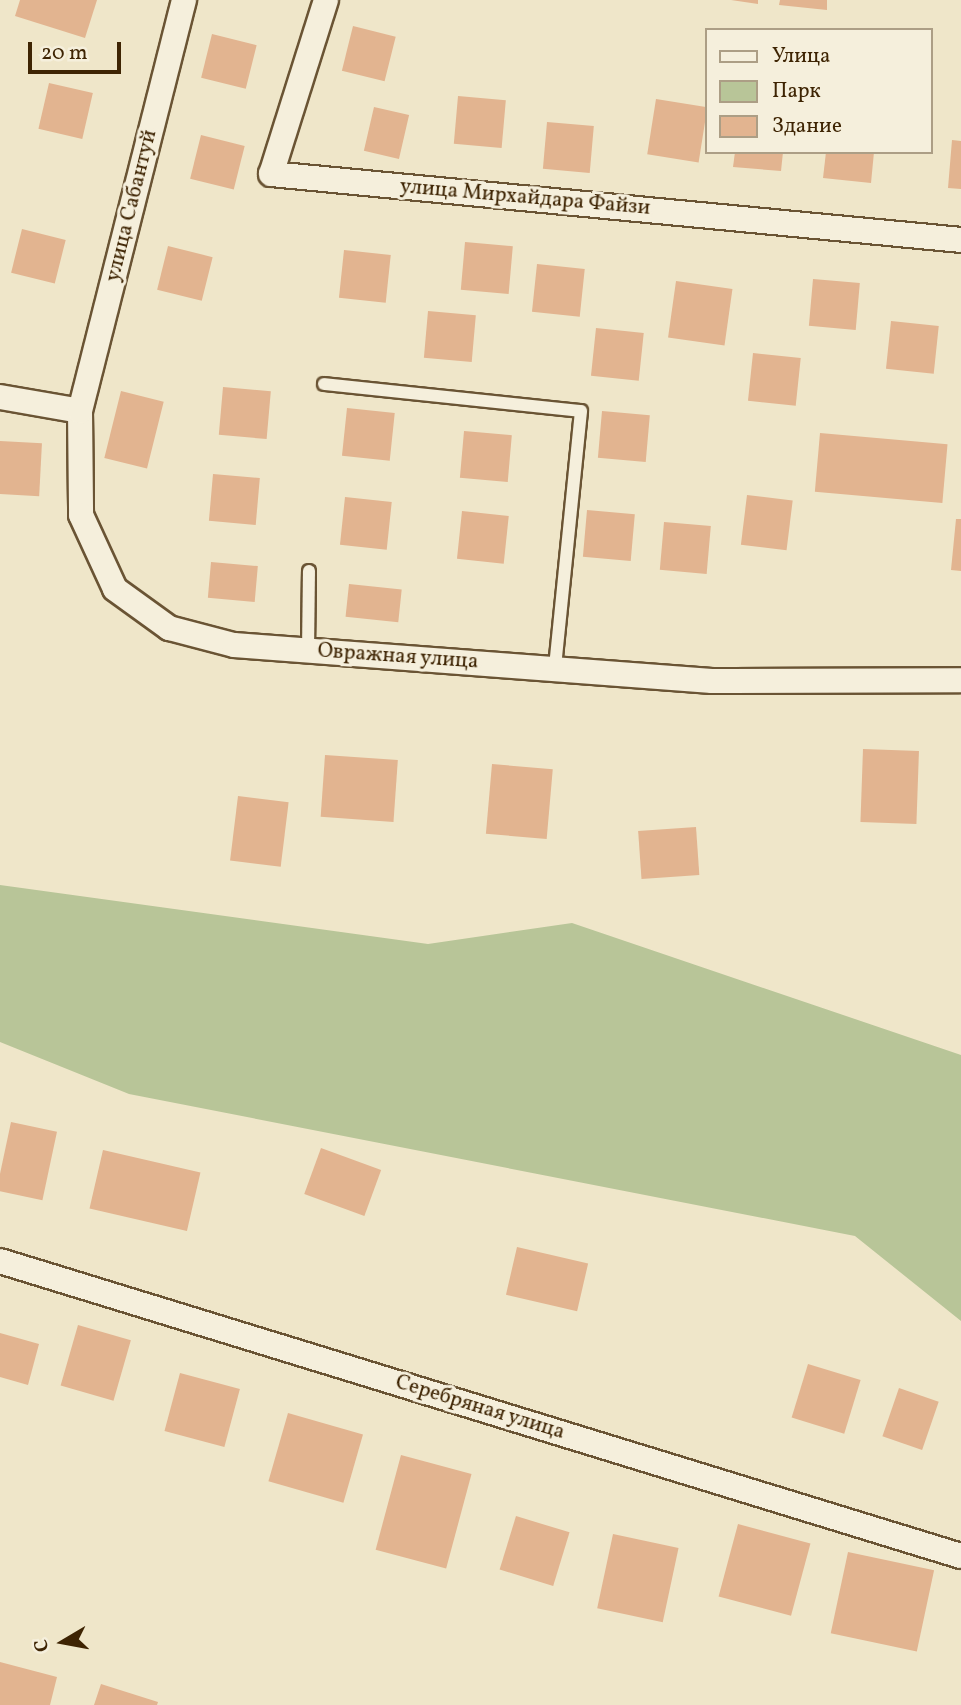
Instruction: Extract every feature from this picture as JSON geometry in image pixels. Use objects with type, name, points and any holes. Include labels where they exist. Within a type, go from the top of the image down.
[{"type":"street","name":"улица Сабантуй","points":[[80,411],[184,0]]},
{"type":"street","name":"улица Мирхайдара Файзи","points":[[326,0],[271,174],[961,240]]},
{"type":"street","points":[[0,397],[80,411]]},
{"type":"street","name":"Овражная улица","points":[[80,411],[81,515],[115,589],[169,628],[233,645],[712,681],[961,680]]},
{"type":"street","name":"Серебряная улица","points":[[0,1261],[961,1556]]},
{"type":"lane","points":[[324,384],[581,411],[555,669]]},
{"type":"lane","points":[[308,650],[309,570]]},
{"type":"green space","points":[[0,885],[428,944],[572,923],[961,1055],[961,1321],[855,1236],[129,1094],[0,1042]]},
{"type":"building","points":[[20,0],[97,0],[85,38],[15,16]]},
{"type":"building","points":[[731,0],[758,0],[758,4]]},
{"type":"building","points":[[780,0],[827,0],[827,10],[779,5]]},
{"type":"building","points":[[353,26],[396,37],[385,81],[342,71]]},
{"type":"building","points":[[212,34],[257,45],[246,89],[201,78]]},
{"type":"building","points":[[49,83],[93,93],[82,139],[38,129]]},
{"type":"building","points":[[458,96],[506,100],[502,148],[454,144]]},
{"type":"building","points":[[656,99],[706,107],[699,162],[647,154]]},
{"type":"building","points":[[374,107],[409,115],[399,159],[364,151]]},
{"type":"building","points":[[547,122],[594,126],[590,173],[543,169]]},
{"type":"building","points":[[201,135],[245,146],[234,190],[190,179]]},
{"type":"building","points":[[952,140],[961,141],[961,189],[948,188]]},
{"type":"building","points":[[735,154],[783,154],[781,171],[733,167]]},
{"type":"building","points":[[826,154],[874,154],[871,183],[823,178]]},
{"type":"building","points":[[22,229],[66,240],[55,284],[11,273]]},
{"type":"building","points":[[465,242],[513,246],[509,294],[461,290]]},
{"type":"building","points":[[168,246],[213,257],[202,301],[157,290]]},
{"type":"building","points":[[344,250],[391,255],[386,303],[339,298]]},
{"type":"building","points":[[537,264],[585,269],[580,317],[532,312]]},
{"type":"building","points":[[813,279],[860,283],[856,330],[809,326]]},
{"type":"building","points":[[676,281],[732,289],[725,345],[668,337]]},
{"type":"building","points":[[428,311],[476,315],[472,362],[424,358]]},
{"type":"building","points":[[891,321],[939,326],[934,374],[886,369]]},
{"type":"building","points":[[596,328],[644,333],[639,381],[591,376]]},
{"type":"building","points":[[753,353],[801,358],[796,406],[748,401]]},
{"type":"building","points":[[223,387],[271,391],[267,439],[219,435]]},
{"type":"building","points":[[121,391],[164,402],[147,469],[104,458]]},
{"type":"building","points":[[347,408],[395,413],[390,461],[342,456]]},
{"type":"building","points":[[602,411],[650,415],[646,462],[598,458]]},
{"type":"building","points":[[464,431],[512,435],[508,482],[460,478]]},
{"type":"building","points":[[820,433],[948,444],[942,503],[815,492]]},
{"type":"building","points":[[0,441],[42,443],[39,496],[0,494]]},
{"type":"building","points":[[213,474],[260,478],[256,525],[209,521]]},
{"type":"building","points":[[747,495],[793,501],[787,550],[741,545]]},
{"type":"building","points":[[345,497],[392,502],[387,550],[340,545]]},
{"type":"building","points":[[587,510],[635,514],[631,561],[583,557]]},
{"type":"building","points":[[462,511],[509,516],[504,564],[457,559]]},
{"type":"building","points":[[956,519],[961,519],[961,571],[951,570]]},
{"type":"building","points":[[664,522],[711,526],[707,574],[660,570]]},
{"type":"building","points":[[211,562],[258,566],[255,602],[208,598]]},
{"type":"building","points":[[349,584],[402,590],[398,622],[346,617]]},
{"type":"building","points":[[863,749],[919,751],[916,824],[860,822]]},
{"type":"building","points":[[325,755],[398,760],[393,822],[321,817]]},
{"type":"building","points":[[492,764],[553,769],[547,839],[486,834]]},
{"type":"building","points":[[238,796],[289,802],[281,867],[230,861]]},
{"type":"building","points":[[696,827],[699,875],[641,879],[638,831]]},
{"type":"building","points":[[11,1122],[57,1132],[42,1200],[0,1191],[0,1174]]},
{"type":"building","points":[[321,1148],[381,1170],[364,1216],[304,1194]]},
{"type":"building","points":[[103,1150],[200,1172],[187,1231],[90,1208]]},
{"type":"building","points":[[517,1247],[588,1263],[577,1311],[506,1295]]},
{"type":"building","points":[[78,1325],[131,1340],[114,1401],[61,1386]]},
{"type":"building","points":[[0,1333],[39,1344],[28,1385],[0,1377]]},
{"type":"building","points":[[808,1364],[861,1380],[844,1434],[792,1418]]},
{"type":"building","points":[[180,1373],[240,1389],[224,1447],[164,1431]]},
{"type":"building","points":[[899,1388],[939,1402],[922,1450],[882,1436]]},
{"type":"building","points":[[288,1413],[363,1434],[343,1503],[268,1481]]},
{"type":"building","points":[[401,1455],[472,1474],[446,1569],[376,1550]]},
{"type":"building","points":[[516,1516],[570,1532],[553,1586],[500,1570]]},
{"type":"building","points":[[738,1524],[810,1543],[791,1616],[719,1596]]},
{"type":"building","points":[[613,1534],[679,1548],[663,1622],[597,1608]]},
{"type":"building","points":[[848,1552],[934,1570],[917,1651],[831,1633]]},
{"type":"building","points":[[0,1662],[57,1677],[50,1705],[0,1705]]},
{"type":"building","points":[[101,1684],[158,1702],[157,1705],[94,1705]]}]
